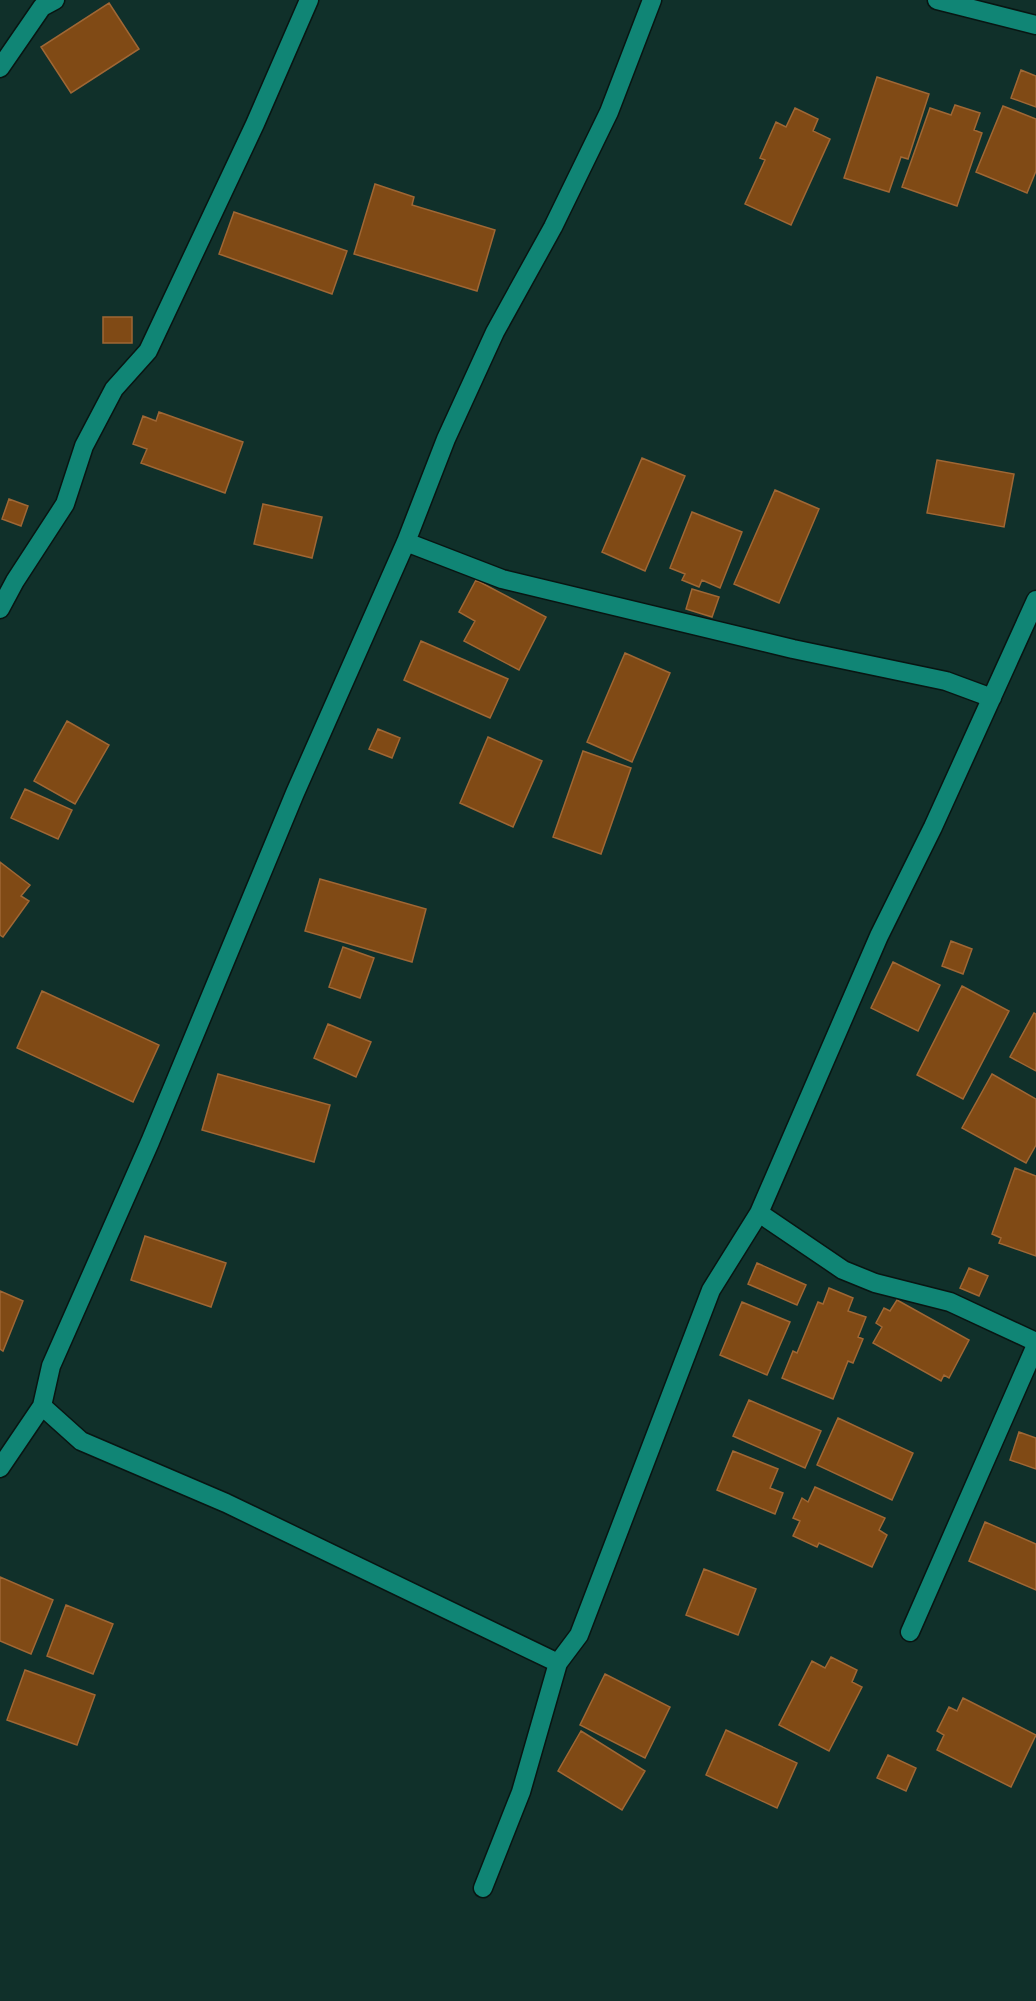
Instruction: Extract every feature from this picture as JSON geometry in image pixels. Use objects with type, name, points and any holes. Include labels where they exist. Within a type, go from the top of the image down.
[{"type":"street","points":[[0,68],[42,7],[55,0]]},
{"type":"street","points":[[0,609],[15,581],[65,504],[84,446],[114,388],[148,351],[255,124],[309,0]]},
{"type":"street","points":[[0,1468],[42,1406],[51,1366],[150,1142],[295,793],[406,542],[446,439],[495,332],[553,227],[609,112],[652,0]]},
{"type":"street","points":[[937,0],[1036,25]]},
{"type":"street","points":[[406,542],[502,579],[793,649],[946,681],[992,698]]},
{"type":"street","points":[[483,1888],[521,1792],[558,1663],[579,1635],[711,1290],[759,1213],[879,936],[933,827],[1036,600]]},
{"type":"street","points":[[759,1213],[843,1270],[875,1283],[950,1302],[1036,1344],[910,1632]]},
{"type":"street","points":[[42,1406],[81,1441],[226,1503],[558,1663]]},
{"type":"building","points":[[109,3],[139,49],[71,93],[41,47]]},
{"type":"building","points":[[1021,70],[1036,76],[1036,107],[1011,98]]},
{"type":"building","points":[[877,77],[929,94],[908,159],[901,157],[889,192],[844,178]]},
{"type":"building","points":[[955,105],[980,113],[974,130],[982,133],[957,206],[902,187],[930,108],[951,115]]},
{"type":"building","points":[[1003,106],[1036,119],[1036,171],[1027,193],[976,172]]},
{"type":"building","points":[[795,108],[818,119],[813,131],[830,139],[791,225],[745,204],[765,160],[760,158],[776,122],[786,127]]},
{"type":"building","points":[[375,184],[414,197],[412,205],[495,230],[477,291],[354,254]]},
{"type":"building","points":[[234,212],[347,251],[332,294],[219,254]]},
{"type":"building","points":[[103,317],[132,317],[132,343],[103,343]]},
{"type":"building","points":[[159,412],[243,442],[225,493],[141,463],[147,449],[133,444],[143,416],[156,421]]},
{"type":"building","points":[[642,458],[685,476],[645,571],[602,552]]},
{"type":"building","points":[[937,460],[1014,474],[1004,527],[927,513]]},
{"type":"building","points":[[775,490],[819,509],[779,603],[734,584]]},
{"type":"building","points":[[9,499],[28,506],[21,526],[2,519]]},
{"type":"building","points":[[263,504],[322,517],[312,558],[254,544]]},
{"type":"building","points":[[692,512],[742,532],[720,588],[702,580],[699,587],[682,580],[685,574],[670,568]]},
{"type":"building","points":[[476,580],[546,617],[519,670],[464,641],[475,621],[459,612]]},
{"type":"building","points":[[692,589],[719,597],[712,617],[686,609]]},
{"type":"building","points":[[421,641],[508,679],[490,718],[404,680]]},
{"type":"building","points":[[625,653],[670,673],[632,762],[587,742]]},
{"type":"building","points":[[67,721],[109,745],[75,804],[34,781]]},
{"type":"building","points":[[378,729],[400,738],[392,758],[369,749]]},
{"type":"building","points":[[488,737],[542,761],[513,827],[460,803]]},
{"type":"building","points":[[583,751],[631,768],[601,854],[553,837]]},
{"type":"building","points":[[25,789],[72,810],[58,839],[11,818]]},
{"type":"building","points":[[0,862],[30,885],[21,896],[29,901],[3,937],[0,935]]},
{"type":"building","points":[[320,879],[426,909],[412,962],[305,931]]},
{"type":"building","points":[[951,941],[972,949],[963,974],[942,966]]},
{"type":"building","points":[[343,947],[374,958],[360,998],[329,987]]},
{"type":"building","points":[[893,962],[940,985],[918,1031],[871,1008]]},
{"type":"building","points":[[962,986],[1009,1011],[963,1099],[917,1075]]},
{"type":"building","points":[[42,991],[159,1045],[133,1102],[17,1048]]},
{"type":"building","points":[[1034,1013],[1036,1014],[1036,1071],[1010,1057]]},
{"type":"building","points":[[328,1024],[371,1042],[356,1077],[314,1058]]},
{"type":"building","points":[[218,1074],[330,1105],[314,1162],[202,1130]]},
{"type":"building","points":[[992,1074],[1036,1099],[1036,1145],[1026,1163],[962,1128]]},
{"type":"building","points":[[1015,1168],[1036,1176],[1036,1256],[999,1243],[1001,1238],[992,1234]]},
{"type":"building","points":[[145,1236],[226,1263],[211,1307],[131,1280]]},
{"type":"building","points":[[757,1263],[806,1285],[797,1305],[748,1284]]},
{"type":"building","points":[[969,1268],[988,1276],[979,1296],[960,1288]]},
{"type":"building","points":[[829,1288],[853,1298],[848,1311],[866,1317],[858,1337],[863,1339],[853,1363],[848,1361],[833,1399],[782,1378],[793,1351],[797,1353],[818,1302],[823,1304]]},
{"type":"building","points":[[0,1291],[23,1301],[3,1351],[0,1349]]},
{"type":"building","points":[[897,1300],[969,1340],[949,1378],[944,1375],[941,1381],[873,1343],[882,1327],[876,1323],[884,1308],[890,1311]]},
{"type":"building","points":[[742,1302],[790,1322],[767,1375],[720,1355]]},
{"type":"building","points":[[749,1400],[821,1431],[805,1468],[733,1436]]},
{"type":"building","points":[[838,1418],[913,1453],[892,1500],[817,1465]]},
{"type":"building","points":[[1019,1432],[1036,1438],[1036,1469],[1010,1460]]},
{"type":"building","points":[[733,1451],[778,1469],[770,1488],[783,1493],[775,1514],[717,1490]]},
{"type":"building","points":[[815,1487],[885,1518],[879,1530],[887,1535],[872,1567],[819,1543],[817,1547],[793,1536],[800,1521],[793,1518],[802,1498],[808,1502]]},
{"type":"building","points":[[985,1522],[1036,1544],[1036,1590],[969,1561]]},
{"type":"building","points":[[704,1569],[756,1589],[738,1635],[686,1615]]},
{"type":"building","points":[[0,1577],[53,1600],[31,1654],[0,1641]]},
{"type":"building","points":[[66,1605],[113,1624],[93,1674],[47,1656]]},
{"type":"building","points":[[831,1657],[857,1670],[852,1682],[862,1687],[829,1751],[779,1725],[812,1661],[825,1668]]},
{"type":"building","points":[[25,1670],[95,1695],[77,1745],[7,1720]]},
{"type":"building","points":[[605,1674],[670,1707],[645,1758],[580,1725]]},
{"type":"building","points":[[963,1698],[1036,1735],[1011,1787],[937,1750],[944,1735],[937,1731],[949,1707],[957,1711]]},
{"type":"building","points":[[726,1730],[797,1763],[777,1808],[706,1775]]},
{"type":"building","points":[[581,1731],[645,1771],[622,1810],[558,1771]]},
{"type":"building","points":[[888,1755],[916,1768],[906,1791],[877,1778]]}]
